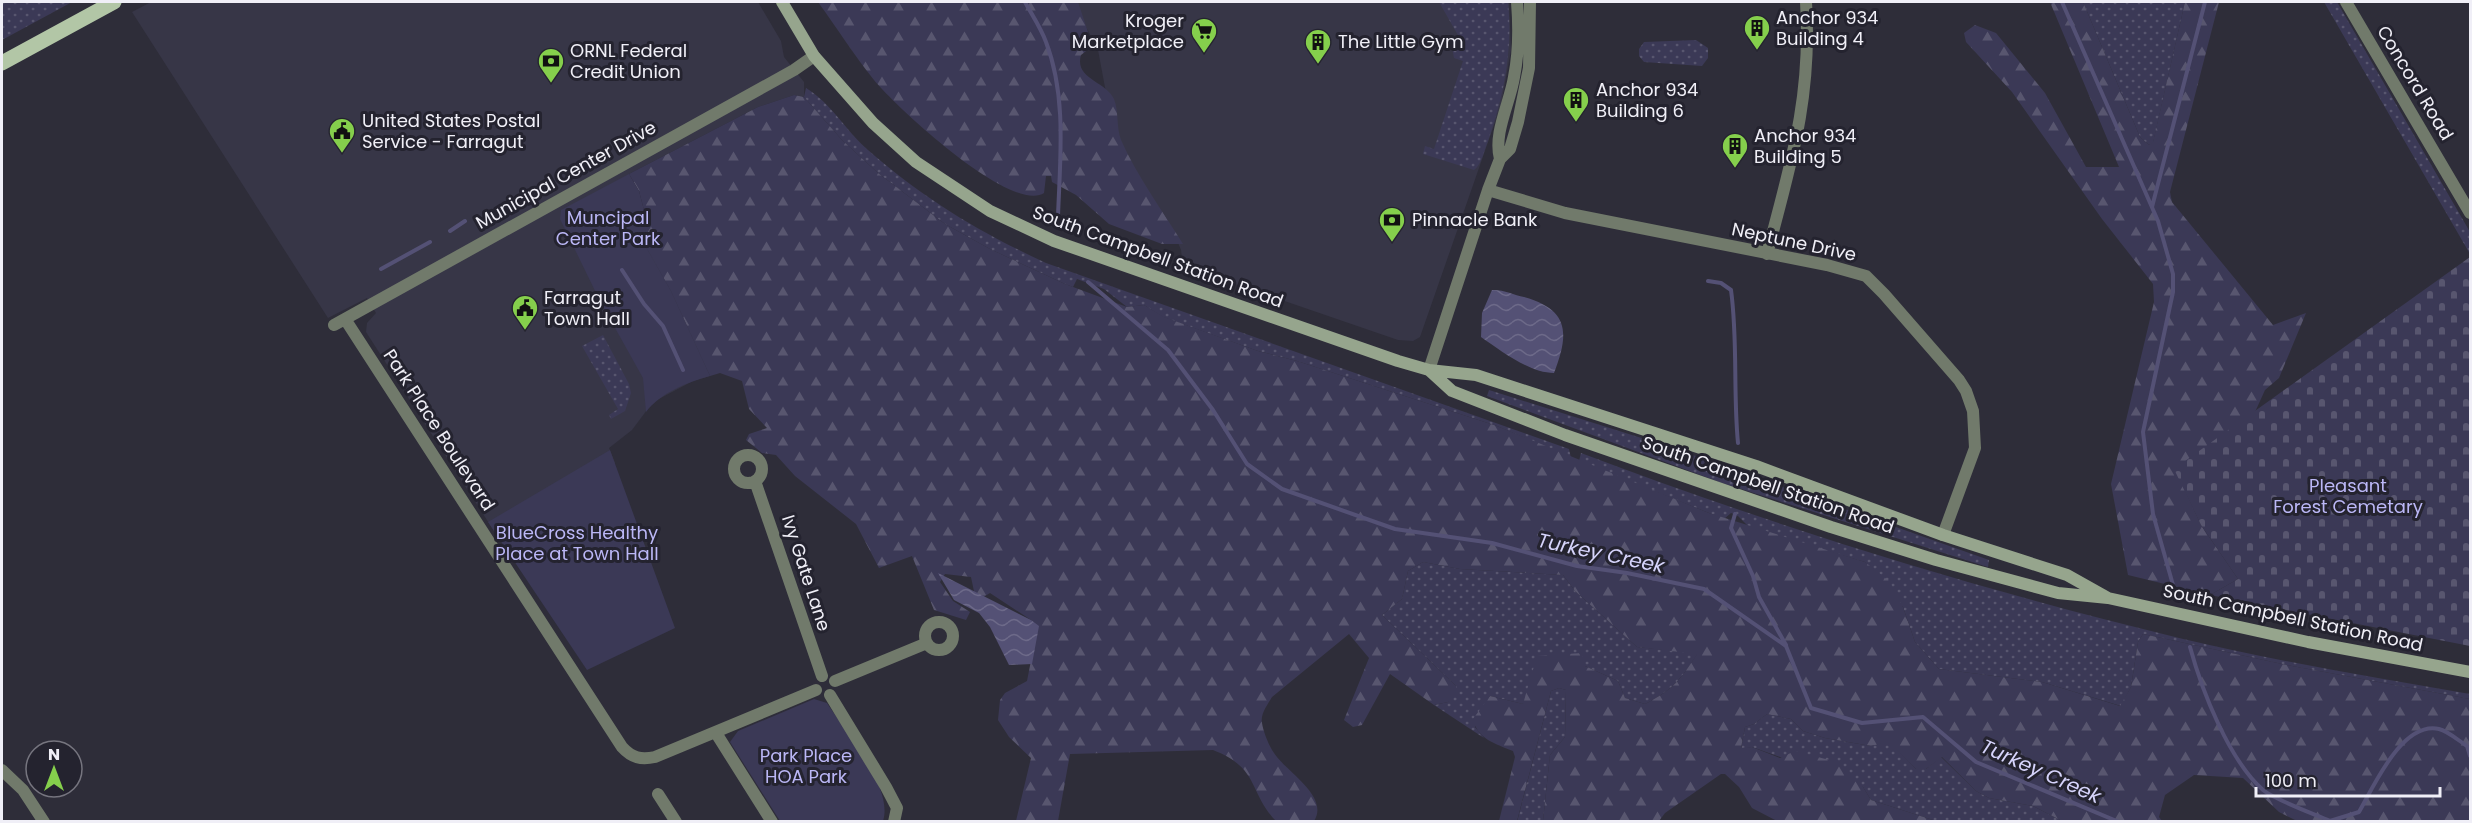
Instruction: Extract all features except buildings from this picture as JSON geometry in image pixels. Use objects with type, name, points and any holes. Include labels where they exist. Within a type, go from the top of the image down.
[{"type":"main road","points":[[2,63],[114,2]]},
{"type":"main road","name":"South Campbell Station Road","points":[[782,2],[814,56],[892,141],[937,177],[990,211],[1065,246],[1429,370],[1476,375],[1756,466],[1943,535],[2067,575],[2108,598]]},
{"type":"main road","name":"South Campbell Station Road","points":[[1429,370],[1452,391],[1571,437],[1831,527],[1936,560],[2058,593],[2108,598],[2307,642],[2470,672]]},
{"type":"street","points":[[1500,159],[1496,145],[1517,62],[1517,2]]},
{"type":"street","points":[[1429,370],[1488,190],[1500,159],[1510,149],[1527,86],[1532,48],[1530,2]]},
{"type":"street","points":[[1767,254],[1803,111],[1808,54],[1806,2]]},
{"type":"street","name":"Concord Road","points":[[2346,2],[2470,213]]},
{"type":"street","name":"Municipal Center Drive","points":[[340,322],[794,70],[814,56]]},
{"type":"street","name":"Neptune Drive","points":[[1488,190],[1565,213],[1845,269],[1866,276],[1959,380],[1973,411],[1976,440],[1972,460],[1943,535]]},
{"type":"street","name":"Park Place Boulevard","points":[[340,322],[625,751],[638,758],[647,758],[716,733],[816,690]]},
{"type":"street","name":"Ivy Gate Lane","points":[[755,481],[822,676]]},
{"type":"street","points":[[835,681],[927,643]]},
{"type":"street","points":[[822,676],[830,677],[835,681],[835,690],[830,695],[824,696],[816,690],[816,681],[822,676]]},
{"type":"street","points":[[830,695],[892,797],[897,808],[894,822]]},
{"type":"street","points":[[716,733],[772,822]]},
{"type":"street","points":[[2,770],[23,790],[38,819]]},
{"type":"street","points":[[658,794],[676,822]]},
{"type":"shaded area","points":[[151,2],[758,2],[781,41],[784,57],[804,82],[804,97],[794,95],[758,107],[629,174],[710,376],[693,381],[653,402],[632,430],[609,448],[615,463],[494,531],[366,332],[367,323],[376,313],[367,298],[328,318],[132,12]]},
{"type":"shaded area","points":[[1073,2],[1509,2],[1511,50],[1501,105],[1420,337],[1413,341],[1398,340],[1183,266],[1181,250],[1174,233],[1122,151],[1110,114],[1098,50]]},
{"type":"green space","points":[[2,2],[72,2],[2,40]]},
{"type":"green space","points":[[818,2],[1078,2],[1091,41],[1090,48],[1081,55],[1082,69],[1114,99],[1118,130],[1127,153],[1183,244],[1162,244],[1109,224],[1076,195],[1052,182],[1051,176],[1046,176],[1044,193],[1028,195],[1006,188],[981,173],[928,133],[886,93],[867,71]]},
{"type":"green space","points":[[1439,2],[1508,2],[1509,38],[1503,89],[1494,124],[1479,164],[1474,170],[1423,154],[1425,146],[1434,149],[1463,61],[1454,58],[1451,41],[1459,37]]},
{"type":"green space","points":[[2050,2],[2083,2],[2140,137],[2149,145],[2153,142],[2185,2],[2219,2],[2170,192],[2172,202],[2273,325],[2306,313],[2279,378],[2265,390],[2255,412],[2175,469],[2201,525],[2238,579],[2210,595],[2128,575],[2111,484],[2154,302],[2153,284],[2102,219],[2012,92],[1966,42],[1964,33],[1975,25],[1996,33],[2045,93],[2086,167],[2119,167]]},
{"type":"green space","points":[[2083,2],[2185,2],[2153,143],[2149,145],[2140,137]]},
{"type":"green space","points":[[2324,2],[2337,2],[2470,232],[2470,254]]},
{"type":"green space","points":[[1696,40],[1708,48],[1708,58],[1702,66],[1644,62],[1639,56],[1639,49],[1644,42]]},
{"type":"green space","points":[[806,88],[831,109],[868,150],[910,184],[975,227],[1021,251],[1046,263],[1569,449],[1571,458],[1497,426],[1297,361],[1258,351],[1163,317],[1144,305],[1127,307],[1104,289],[1077,279],[1073,287],[990,249],[945,224],[878,173],[842,140],[804,97]]},
{"type":"green space","points":[[794,95],[804,97],[842,140],[878,173],[945,224],[990,249],[1065,284],[1127,307],[1144,305],[1164,317],[1258,351],[1297,361],[1497,426],[1709,513],[1865,562],[1889,581],[1903,607],[1915,642],[1939,669],[2042,682],[2120,706],[2131,687],[2138,642],[2143,634],[2292,666],[2470,699],[2470,821],[2297,821],[2279,812],[2243,778],[2194,775],[2165,795],[2159,817],[2162,821],[2062,821],[2033,806],[1989,798],[1976,791],[1942,757],[1926,769],[1916,769],[1888,742],[1871,746],[1825,738],[1803,731],[1791,719],[1767,714],[1754,724],[1745,727],[1741,748],[1752,747],[1780,758],[1795,751],[1833,761],[1863,787],[1871,800],[1936,821],[1777,821],[1752,808],[1739,787],[1725,774],[1721,774],[1665,813],[1659,821],[1543,821],[1550,755],[1565,737],[1566,690],[1559,688],[1551,691],[1517,821],[1499,821],[1515,757],[1513,751],[1483,736],[1475,726],[1473,719],[1490,696],[1523,704],[1537,656],[1582,653],[1585,666],[1618,681],[1625,698],[1645,704],[1663,694],[1676,683],[1697,654],[1637,647],[1575,591],[1563,575],[1460,569],[1423,562],[1408,571],[1402,599],[1382,615],[1456,686],[1456,694],[1448,702],[1434,705],[1390,674],[1362,725],[1353,727],[1344,720],[1369,658],[1349,634],[1272,697],[1263,713],[1263,726],[1272,750],[1304,784],[1316,802],[1317,812],[1314,821],[1276,821],[1261,800],[1252,781],[1239,765],[1213,750],[1070,754],[1058,821],[1016,821],[1031,758],[1009,737],[998,720],[1000,700],[1005,693],[1027,681],[1037,630],[1031,620],[990,593],[980,599],[975,596],[971,577],[945,574],[940,582],[953,601],[970,612],[966,620],[934,610],[912,556],[879,568],[856,524],[795,476],[776,455],[762,453],[746,440],[749,434],[767,428],[749,409],[742,381],[720,373],[710,376],[671,291],[646,247],[644,210],[639,191],[629,174],[758,107]]},
{"type":"green space","name":"Muncipal Center Park","points":[[629,174],[639,191],[644,210],[646,247],[671,291],[710,376],[667,394],[646,412],[643,378],[600,301],[560,219],[561,210]]},
{"type":"green space","name":"Pleasant Forest Cemetary","points":[[2470,257],[2470,646],[2210,595],[2238,579],[2201,525],[2174,469]]},
{"type":"green space","points":[[603,335],[629,384],[631,393],[625,411],[611,419],[609,415],[618,409],[582,346]]},
{"type":"green space","points":[[1489,390],[1670,447],[1989,560],[1988,567],[1722,483],[1487,396]]},
{"type":"green space","name":"BlueCross Healthy Place at Town Hall","points":[[610,450],[675,628],[587,670],[488,522]]},
{"type":"green space","points":[[1581,453],[1803,531],[2027,599],[2215,646],[2470,694],[2470,699],[2292,666],[2143,634],[2138,642],[2131,687],[2121,706],[2042,682],[1939,669],[1915,642],[1903,607],[1865,562],[1750,528],[1738,516],[1731,513],[1724,519],[1579,461]]},
{"type":"green space","points":[[1423,562],[1460,569],[1563,575],[1575,591],[1637,647],[1698,653],[1676,683],[1663,694],[1645,704],[1625,698],[1618,681],[1585,666],[1523,704],[1490,696],[1475,727],[1484,738],[1434,705],[1448,702],[1456,686],[1382,615],[1402,599],[1408,571]]},
{"type":"green space","points":[[1559,688],[1566,690],[1565,737],[1550,755],[1543,821],[1517,822],[1551,691]]},
{"type":"green space","name":"Park Place HOA Park","points":[[814,699],[827,703],[866,760],[881,793],[884,808],[883,821],[780,821],[730,742],[738,731]]},
{"type":"green space","points":[[1767,714],[1791,719],[1803,731],[1825,738],[1871,746],[1888,741],[1916,769],[1926,769],[1941,757],[1976,791],[1989,798],[2033,806],[2062,821],[1936,821],[1871,800],[1863,787],[1752,747],[1741,749],[1745,727],[1754,724]]},
{"type":"water","points":[[1492,290],[1504,291],[1539,302],[1558,316],[1563,335],[1554,373],[1526,365],[1481,337],[1482,313]]},
{"type":"water","points":[[938,573],[1039,626],[1032,664],[1009,665],[990,627],[979,613],[954,600]]},
{"type":"waterway","name":"Turkey Creek","points":[[1025,2],[1046,42],[1057,84],[1061,128],[1058,216]]},
{"type":"waterway","points":[[2062,2],[2158,221],[2173,274],[2173,292],[2143,432],[2153,514],[2173,585]]},
{"type":"waterway","points":[[2152,207],[2205,2]]},
{"type":"waterway","points":[[450,231],[465,221]]},
{"type":"waterway","points":[[381,269],[430,242]]},
{"type":"waterway","points":[[622,270],[644,304],[663,326],[683,370]]},
{"type":"waterway","points":[[1708,281],[1721,283],[1731,290],[1738,443]]},
{"type":"waterway","name":"Turkey Creek","points":[[1088,282],[1168,350],[1213,410],[1247,464],[1282,489],[1395,529],[1492,543],[1577,566],[1627,573],[1704,589],[1786,646],[1811,708],[1862,723],[1923,717],[1976,762],[2119,822]]},
{"type":"waterway","points":[[1718,472],[1757,487]]},
{"type":"waterway","points":[[1735,514],[1731,528],[1753,576],[1759,597],[1786,645]]},
{"type":"waterway","points":[[2190,647],[2218,724],[2251,777],[2269,794],[2330,821],[2359,812],[2381,772],[2401,745],[2413,735],[2426,729],[2442,730],[2467,746],[2470,756]]},
{"type":"place","name":"Anchor 934 Building 4","points":[[1757,51]]},
{"type":"place","name":"Kroger Marketplace","points":[[1204,54]]},
{"type":"place","name":"The Little Gym","points":[[1318,65]]},
{"type":"place","name":"ORNL Federal Credit Union","points":[[551,84]]},
{"type":"place","name":"Anchor 934 Building 6","points":[[1576,123]]},
{"type":"place","name":"United States Postal Service - Farragut","points":[[342,154]]},
{"type":"place","name":"Anchor 934 Building 5","points":[[1735,169]]},
{"type":"place","name":"Pinnacle Bank","points":[[1392,243]]},
{"type":"place","name":"Farragut Town Hall","points":[[525,331]]}]
